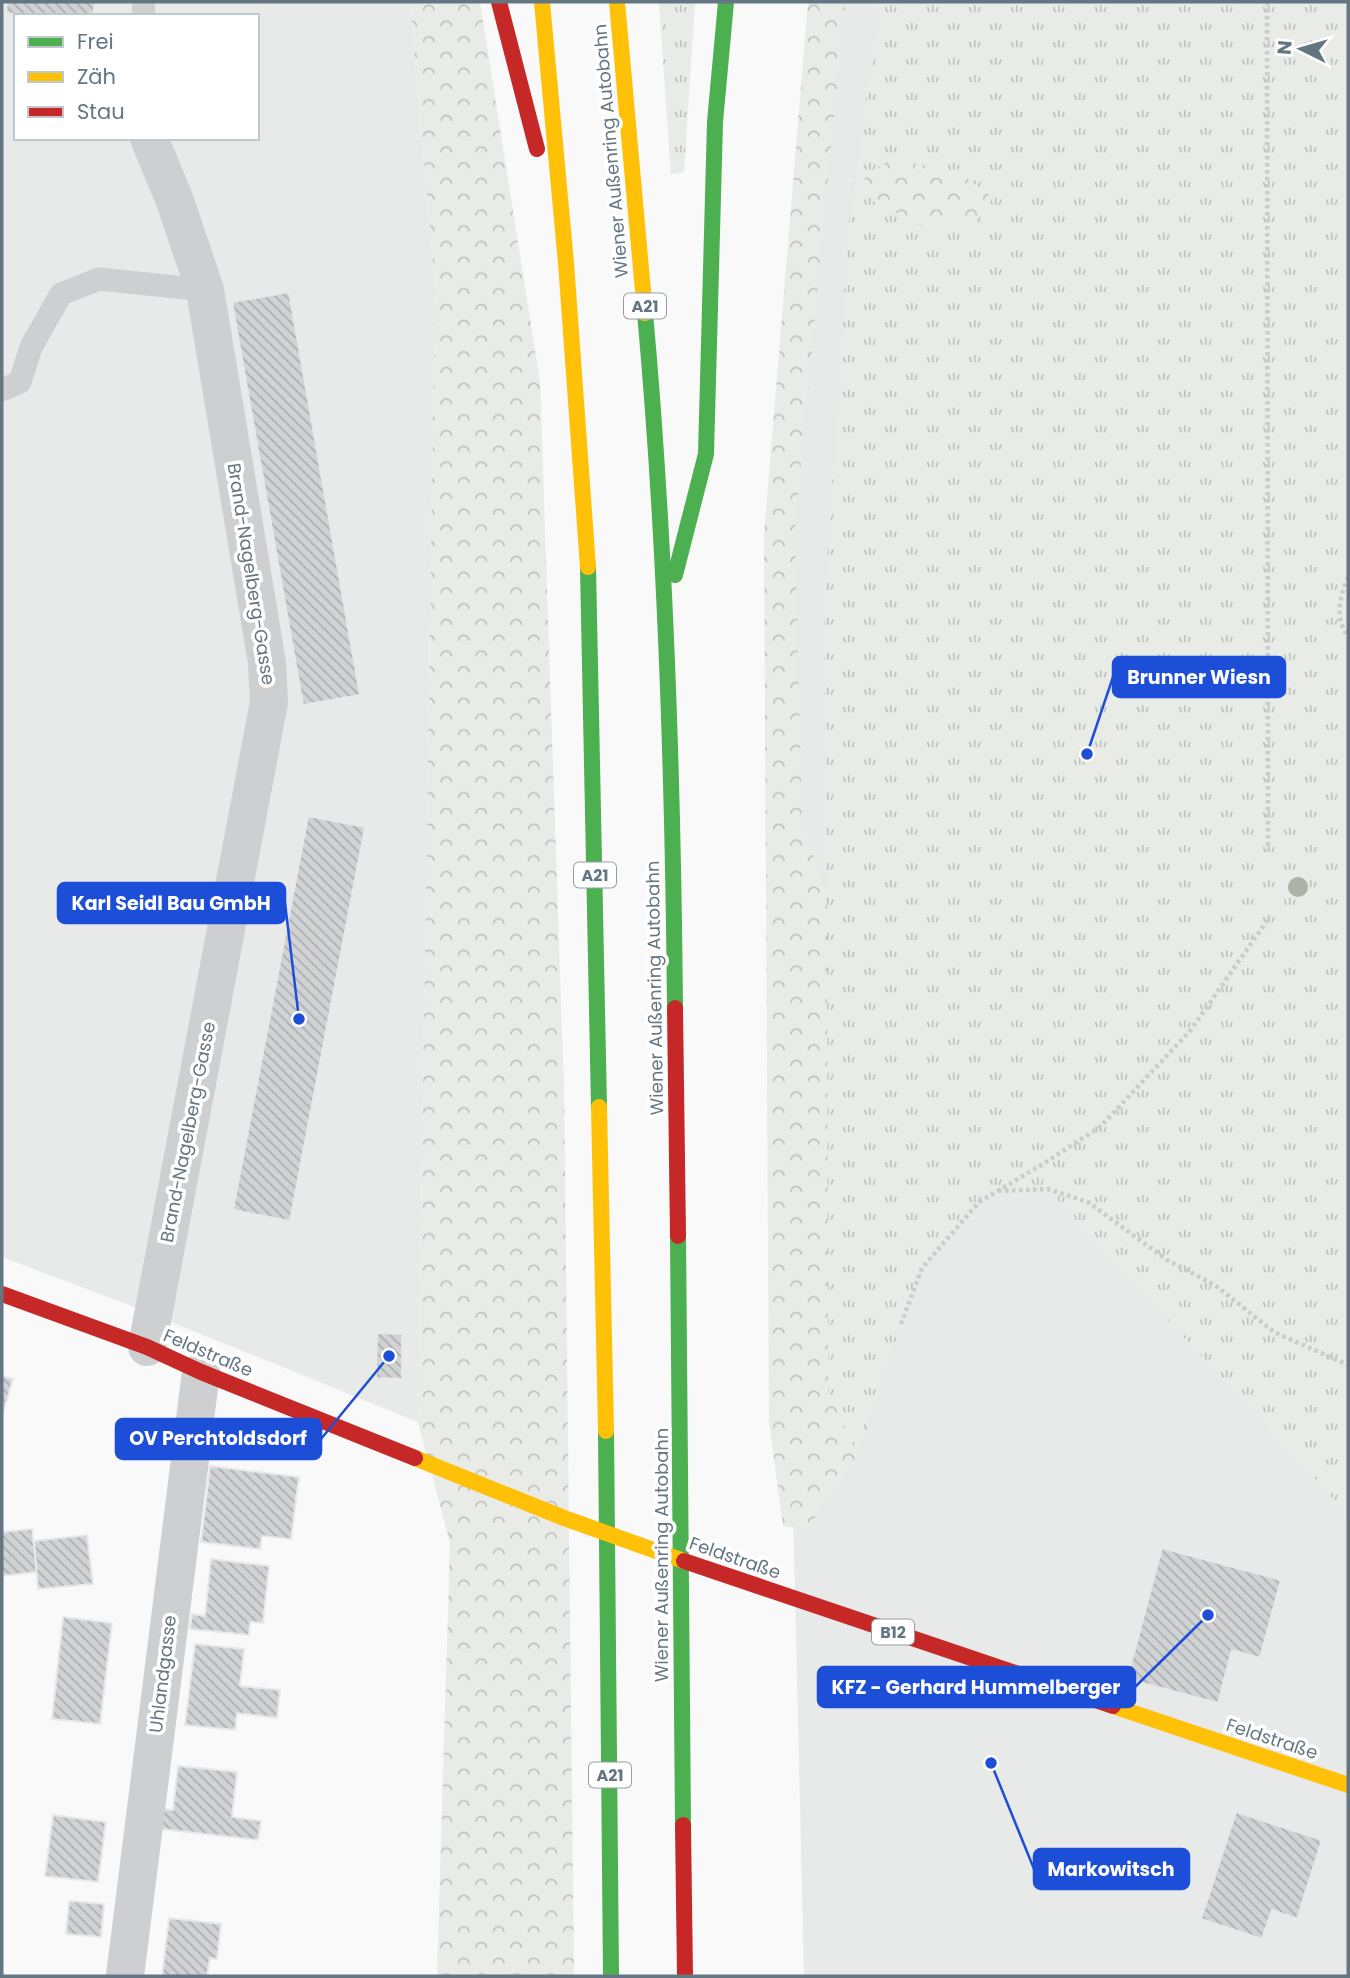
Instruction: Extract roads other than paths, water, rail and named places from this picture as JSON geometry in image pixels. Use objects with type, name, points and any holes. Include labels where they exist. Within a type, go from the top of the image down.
[{"type":"main road","points":[[499,2],[566,263]]},
{"type":"main road","name":"A21","points":[[542,2],[566,263],[589,578],[607,1488],[611,1976]]},
{"type":"main road","name":"Wiener Außenring Autobahn","points":[[617,2],[654,411],[666,611],[674,888],[685,1976]]},
{"type":"main road","points":[[666,611],[706,454],[715,122],[726,2]]},
{"type":"main road","name":"Feldstraße","points":[[2,1294],[147,1347],[201,1372],[564,1518],[723,1576],[1348,1785]]},
{"type":"street","name":"Brand-Nagelberg-Gasse","points":[[147,1347],[269,702],[267,663],[205,290],[175,201],[150,140]]},
{"type":"street","name":"Uhlandgasse","points":[[125,1976],[201,1372]]},
{"type":"lane","points":[[2,390],[20,382],[31,347],[61,294],[99,279],[205,290]]},
{"type":"place","name":"Brunner Wiesn","points":[[1087,754]]},
{"type":"place","name":"Karl Seidl Bau GmbH","points":[[299,1019]]},
{"type":"place","name":"OV Perchtoldsdorf","points":[[389,1356]]},
{"type":"place","name":"KFZ - Gerhard Hummelberger","points":[[1208,1615]]},
{"type":"place","name":"Markowitsch","points":[[991,1763]]}]
